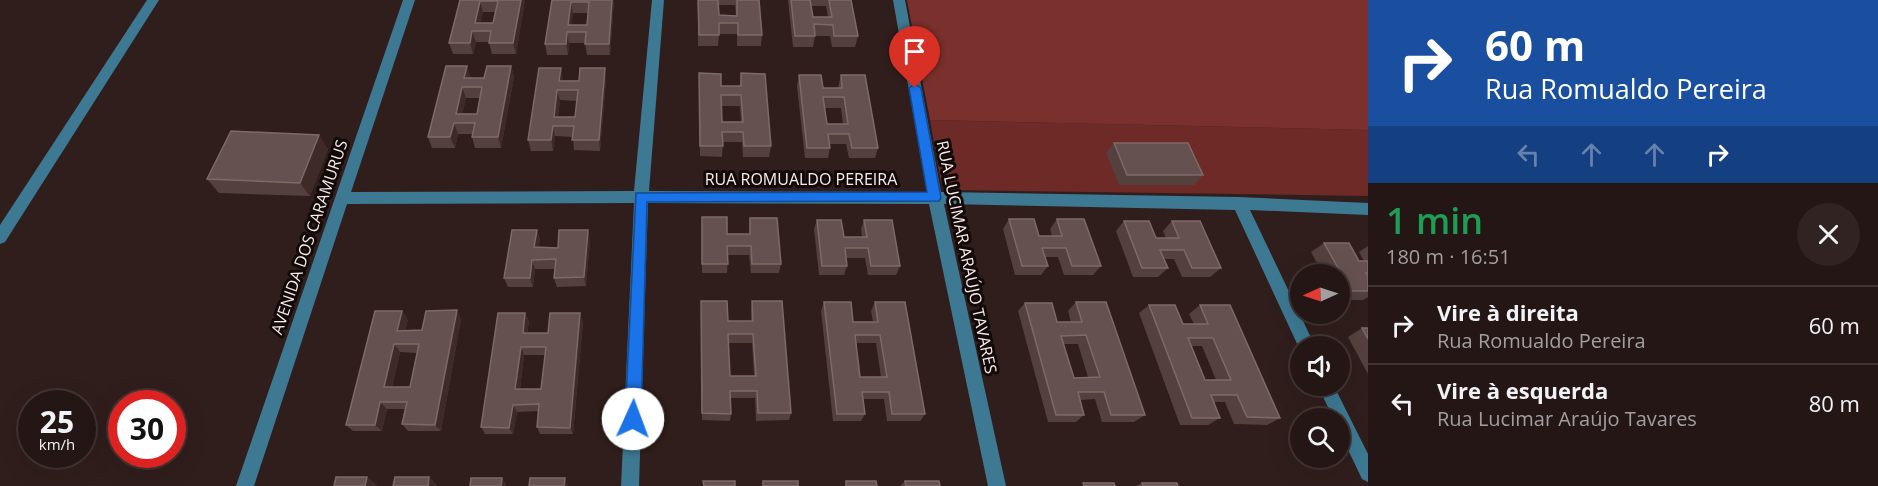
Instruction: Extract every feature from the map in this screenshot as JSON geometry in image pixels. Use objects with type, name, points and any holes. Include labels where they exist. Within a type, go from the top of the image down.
[{"type":"street","points":[[0,238],[153,0]]},
{"type":"street","name":"AVENIDA DOS CARAMURUS","points":[[245,486],[409,0]]},
{"type":"street","points":[[630,486],[641,197],[658,0]]},
{"type":"street","name":"RUA LUCIMAR ARAÚJO TAVARES","points":[[899,0],[935,198],[997,486]]},
{"type":"street","name":"RUA ROMUALDO PEREIRA","points":[[341,198],[935,198],[1239,203],[1368,209]]},
{"type":"street","points":[[1239,203],[1302,336]]},
{"type":"street","points":[[1331,396],[1368,473]]},
{"type":"shaded area","points":[[907,0],[1368,0],[1368,130],[930,120]]},
{"type":"shaded area","points":[[930,120],[1368,130],[1368,196],[951,190],[941,182]]},
{"type":"building","points":[[460,0],[521,0],[513,43],[489,43],[491,31],[472,31],[470,43],[449,43]],"holes":[[[480,1],[498,1],[493,23],[475,23]]]},
{"type":"building","points":[[552,0],[612,0],[609,44],[585,44],[586,32],[567,32],[566,44],[545,44]],"holes":[[[571,2],[589,2],[587,25],[568,25]]]},
{"type":"building","points":[[698,0],[718,0],[719,15],[737,16],[737,0],[759,0],[762,35],[738,35],[738,23],[719,23],[719,35],[699,35]]},
{"type":"building","points":[[791,0],[810,0],[813,17],[832,17],[829,0],[851,0],[858,36],[834,36],[833,25],[814,24],[815,36],[795,36]]},
{"type":"building","points":[[446,66],[467,66],[464,78],[484,78],[487,66],[511,66],[498,137],[472,137],[475,123],[454,123],[450,137],[428,137]],"holes":[[[462,87],[482,87],[477,114],[456,114]]]},
{"type":"building","points":[[539,68],[561,68],[559,81],[579,81],[580,68],[605,68],[599,140],[572,140],[574,126],[553,126],[551,140],[528,140]],"holes":[[[557,90],[578,90],[575,117],[554,117]]]},
{"type":"building","points":[[699,73],[721,74],[721,86],[741,86],[741,73],[765,74],[771,146],[744,146],[743,132],[722,132],[723,146],[700,146]],"holes":[[[721,95],[741,95],[743,122],[722,122]]]},
{"type":"building","points":[[799,75],[821,75],[823,88],[842,88],[841,75],[865,75],[878,148],[852,148],[849,134],[828,134],[830,148],[807,148]],"holes":[[[823,97],[844,97],[848,124],[827,124]]]},
{"type":"building","points":[[231,131],[319,135],[300,183],[207,179]]},
{"type":"building","points":[[1114,143],[1188,143],[1203,175],[1127,175]]},
{"type":"building","points":[[702,217],[727,217],[727,234],[750,234],[750,218],[777,218],[781,264],[752,264],[751,246],[727,246],[728,264],[702,264]]},
{"type":"building","points":[[1009,219],[1034,219],[1039,236],[1062,236],[1057,219],[1084,219],[1101,266],[1072,266],[1066,248],[1042,248],[1048,266],[1022,266]]},
{"type":"building","points":[[817,220],[841,220],[844,237],[867,237],[864,220],[892,220],[900,266],[871,266],[868,248],[845,248],[847,266],[822,266]]},
{"type":"building","points":[[1124,221],[1149,221],[1156,238],[1179,238],[1172,221],[1200,221],[1221,268],[1192,268],[1184,250],[1160,250],[1168,268],[1142,268]]},
{"type":"building","points":[[512,230],[537,230],[534,247],[558,248],[559,230],[588,230],[584,277],[554,278],[556,259],[532,260],[530,278],[504,278]]},
{"type":"building","points":[[1324,243],[1349,243],[1359,261],[1368,261],[1368,273],[1366,273],[1368,291],[1351,291],[1350,264],[1336,264]]},
{"type":"building","points":[[701,301],[727,301],[728,321],[753,321],[752,301],[782,301],[791,413],[758,413],[757,391],[730,391],[731,414],[702,413]],"holes":[[[728,334],[753,334],[756,376],[730,376]]]},
{"type":"building","points":[[824,302],[851,302],[853,322],[878,322],[875,302],[905,302],[925,414],[892,414],[889,392],[862,392],[865,414],[837,414]],"holes":[[[855,335],[880,335],[887,377],[860,377]]]},
{"type":"building","points":[[1076,302],[1106,302],[1145,415],[1111,415],[1104,392],[1078,392],[1084,415],[1056,415],[1025,303],[1052,303],[1057,322],[1082,322]],"holes":[[[1086,335],[1100,377],[1074,378],[1061,336]]]},
{"type":"building","points":[[1149,305],[1175,305],[1183,324],[1208,324],[1200,305],[1230,305],[1280,418],[1247,417],[1237,395],[1211,395],[1220,418],[1192,418]],"holes":[[[1188,338],[1213,338],[1231,380],[1205,380]]]},
{"type":"building","points":[[457,310],[435,425],[402,424],[407,402],[380,402],[375,425],[346,425],[375,311],[402,311],[397,331],[422,330],[426,311]],"holes":[[[394,344],[419,344],[410,387],[384,387]]]},
{"type":"building","points":[[498,313],[525,313],[523,333],[548,333],[550,313],[580,313],[570,428],[537,427],[539,404],[513,405],[509,428],[481,427]],"holes":[[[521,347],[546,347],[541,389],[515,389]]]},
{"type":"building","points":[[1362,328],[1368,328],[1368,339]]},
{"type":"building","points":[[336,477],[367,477],[365,486],[334,486]]},
{"type":"building","points":[[395,477],[429,477],[428,486],[393,486]]},
{"type":"building","points":[[471,478],[502,478],[501,486],[470,486]]},
{"type":"building","points":[[530,478],[565,478],[564,486],[529,486]]},
{"type":"building","points":[[703,481],[735,481],[735,486],[704,486]]},
{"type":"building","points":[[763,481],[798,481],[798,486],[763,486]]},
{"type":"building","points":[[846,481],[876,481],[877,486],[846,486]]},
{"type":"building","points":[[905,481],[939,481],[940,486],[906,486]]},
{"type":"building","points":[[1083,483],[1114,483],[1115,486],[1084,486]]},
{"type":"building","points":[[1142,483],[1177,483],[1178,486],[1143,486]]},
{"type":"route","points":[[633,419],[641,197],[935,198],[915,88]]}]
